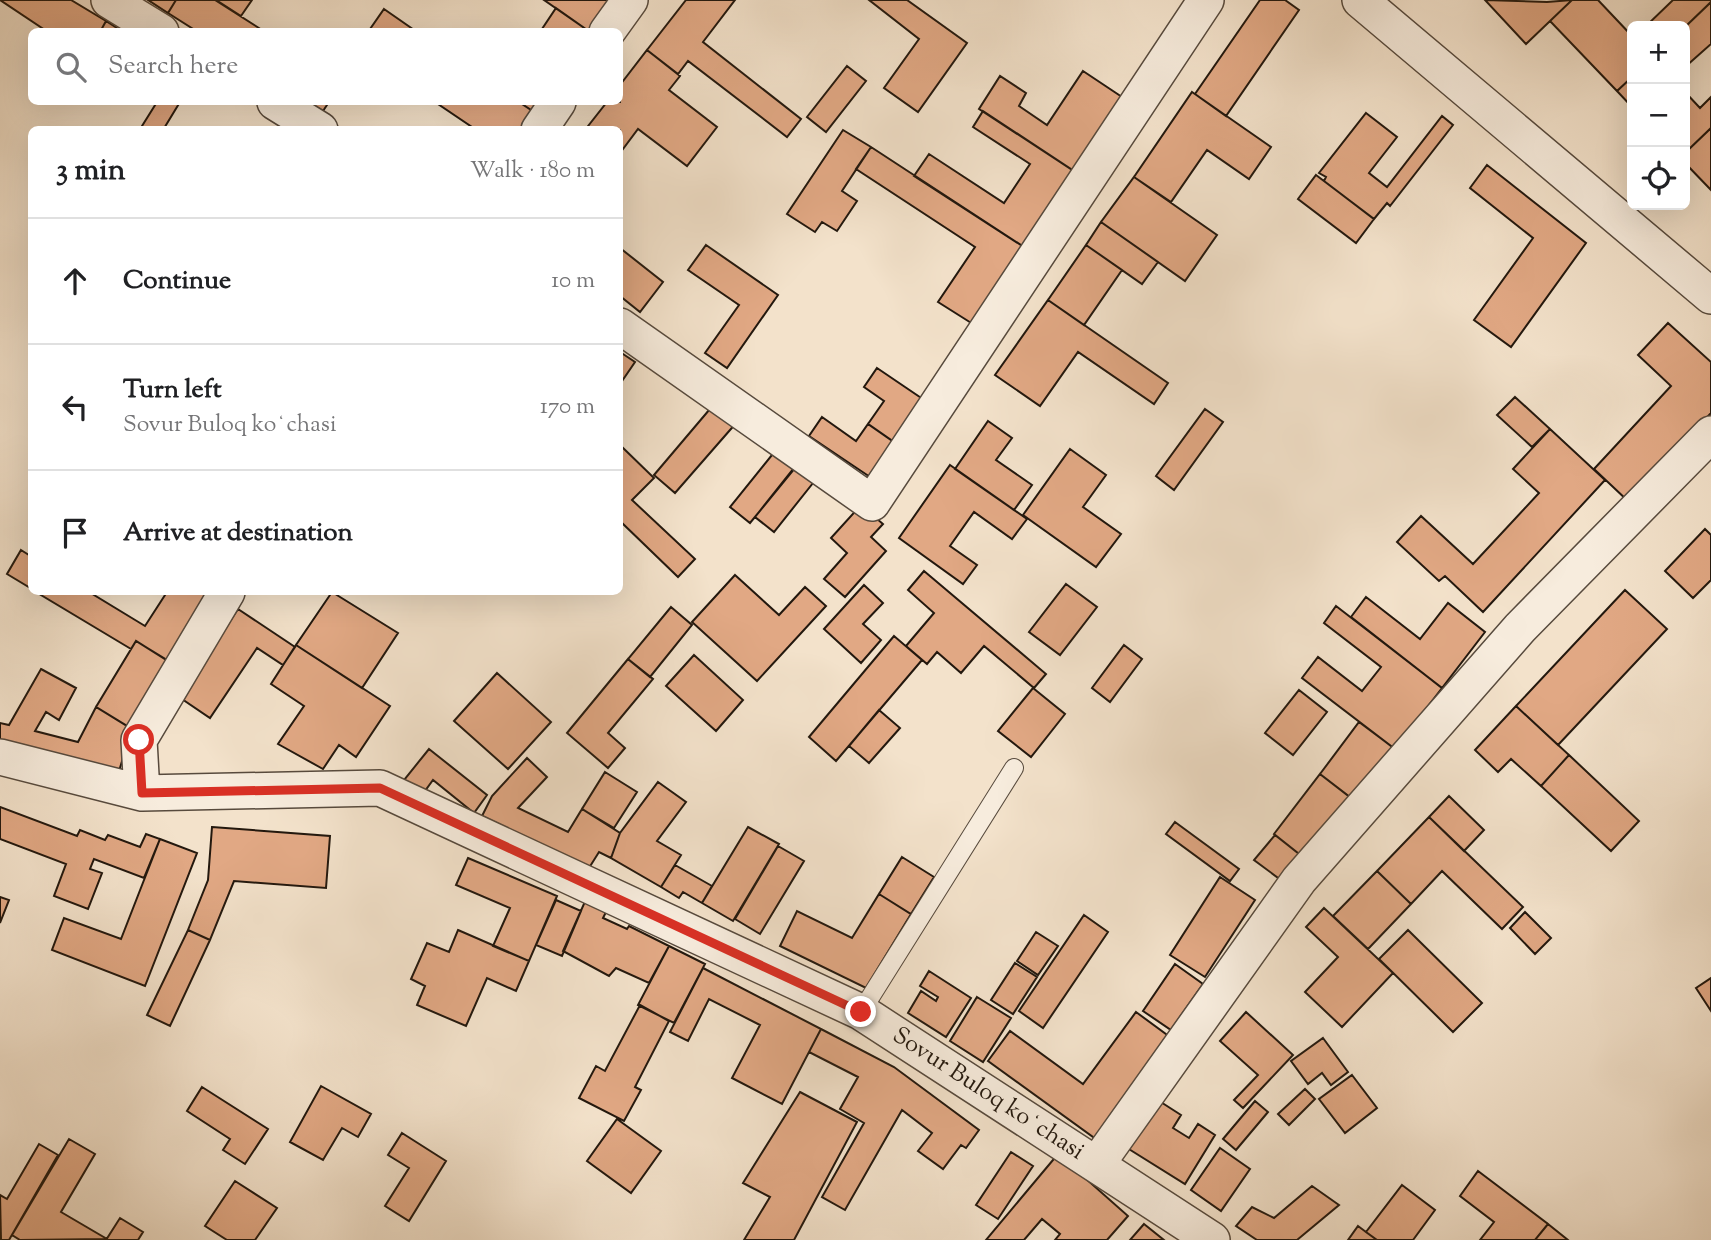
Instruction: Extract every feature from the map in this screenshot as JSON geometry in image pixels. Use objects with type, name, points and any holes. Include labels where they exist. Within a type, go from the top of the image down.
[{"type":"street","points":[[109,0],[154,28]]},
{"type":"street","points":[[610,28],[629,0]]},
{"type":"street","points":[[623,328],[872,503],[1206,0]]},
{"type":"street","points":[[1360,0],[1711,296]]},
{"type":"street","points":[[280,105],[314,126]]},
{"type":"street","points":[[542,126],[556,105]]},
{"type":"street","points":[[1097,1164],[1299,880],[1520,628],[1711,434]]},
{"type":"street","points":[[142,793],[139,740],[225,595]]},
{"type":"street","name":"Sovur Buloq koʻchasi","points":[[0,757],[142,793],[380,788],[861,1012],[1212,1240]]},
{"type":"lane","points":[[861,1012],[1014,768]]},
{"type":"building","points":[[0,0],[71,0],[106,21],[102,28],[42,28]]},
{"type":"building","points":[[148,0],[176,0],[168,13]]},
{"type":"building","points":[[176,0],[215,0],[259,28],[192,28],[168,13]]},
{"type":"building","points":[[216,0],[252,0],[241,16]]},
{"type":"building","points":[[544,0],[620,0],[594,28],[584,28]]},
{"type":"building","points":[[686,0],[735,0],[703,42],[801,119],[787,137],[688,61],[678,74],[647,50]]},
{"type":"building","points":[[869,0],[907,0],[967,43],[918,112],[884,88],[919,39]]},
{"type":"building","points":[[1260,0],[1285,0],[1299,10],[1226,116],[1195,94]]},
{"type":"building","points":[[1485,0],[1547,2],[1572,0],[1526,44]]},
{"type":"building","points":[[1572,0],[1598,0],[1627,31],[1627,82],[1617,91],[1550,21]]},
{"type":"building","points":[[1673,0],[1711,0],[1690,22],[1651,21]]},
{"type":"building","points":[[1711,2],[1711,44],[1690,63],[1690,22]]},
{"type":"building","points":[[556,8],[584,28],[543,28]]},
{"type":"building","points":[[384,9],[411,28],[371,28]]},
{"type":"building","points":[[106,21],[117,28],[102,28]]},
{"type":"building","points":[[647,50],[680,76],[669,90],[717,127],[687,166],[638,129],[623,149],[623,126],[588,126],[605,105],[623,105],[623,81]]},
{"type":"building","points":[[847,66],[866,81],[826,132],[807,117]]},
{"type":"building","points":[[1083,71],[1125,99],[1077,173],[979,109],[1000,76],[1026,93],[1019,106],[1047,125]]},
{"type":"building","points":[[1627,82],[1627,102],[1617,91]]},
{"type":"building","points":[[1192,92],[1271,147],[1249,179],[1207,150],[1171,202],[1134,177]]},
{"type":"building","points":[[1690,97],[1700,108],[1711,97],[1711,128],[1690,148]]},
{"type":"building","points":[[155,105],[178,105],[165,126],[142,126]]},
{"type":"building","points":[[313,105],[327,105],[323,111]]},
{"type":"building","points":[[439,105],[524,105],[540,116],[533,126],[471,126]]},
{"type":"building","points":[[524,105],[548,105],[540,116]]},
{"type":"building","points":[[983,111],[1077,173],[1027,249],[914,176],[929,154],[1004,203],[1030,164],[973,127]]},
{"type":"building","points":[[1366,113],[1397,137],[1369,173],[1387,187],[1442,116],[1453,125],[1390,206],[1387,203],[1374,219],[1324,181],[1326,177],[1319,173]]},
{"type":"building","points":[[1711,128],[1711,190],[1690,168],[1690,148]]},
{"type":"building","points":[[843,130],[871,147],[842,191],[857,201],[837,231],[822,222],[815,232],[787,214]]},
{"type":"building","points":[[871,147],[1027,249],[976,326],[938,302],[975,247],[856,169]]},
{"type":"building","points":[[1487,165],[1586,243],[1511,347],[1474,320],[1533,238],[1470,188]]},
{"type":"building","points":[[1316,175],[1374,219],[1356,243],[1298,199]]},
{"type":"building","points":[[1134,177],[1217,235],[1185,281],[1101,222]]},
{"type":"building","points":[[1101,222],[1158,262],[1142,284],[1086,245]]},
{"type":"building","points":[[706,245],[778,295],[727,368],[705,353],[739,305],[688,270]]},
{"type":"building","points":[[1086,245],[1122,270],[1084,325],[1048,300]]},
{"type":"building","points":[[623,250],[663,282],[640,312],[623,298]]},
{"type":"building","points":[[1048,300],[1168,383],[1154,404],[1078,352],[1040,406],[995,375]]},
{"type":"building","points":[[1668,323],[1711,362],[1711,413],[1629,502],[1594,469],[1671,386],[1638,355]]},
{"type":"building","points":[[623,354],[635,362],[623,380]]},
{"type":"building","points":[[877,368],[933,406],[904,449],[868,424],[884,401],[864,387]]},
{"type":"building","points":[[1515,397],[1550,429],[1532,447],[1497,415]]},
{"type":"building","points":[[715,403],[737,422],[675,493],[654,475]]},
{"type":"building","points":[[1205,409],[1223,422],[1174,490],[1156,476]]},
{"type":"building","points":[[822,417],[856,441],[868,424],[904,449],[879,483],[809,436]]},
{"type":"building","points":[[988,421],[1012,438],[996,460],[1032,485],[1014,510],[955,469]]},
{"type":"building","points":[[1550,429],[1605,480],[1483,612],[1445,576],[1439,581],[1397,542],[1421,516],[1473,564],[1539,493],[1513,469]]},
{"type":"building","points":[[780,445],[800,462],[750,523],[730,507]]},
{"type":"building","points":[[623,448],[654,478],[632,500],[695,559],[678,577],[623,524]]},
{"type":"building","points":[[1070,449],[1106,475],[1083,507],[1121,534],[1096,567],[1023,515]]},
{"type":"building","points":[[950,465],[1027,519],[1012,539],[974,512],[950,546],[977,565],[963,584],[899,538]]},
{"type":"building","points":[[794,468],[813,483],[774,532],[755,517]]},
{"type":"building","points":[[861,505],[883,524],[871,537],[886,551],[845,597],[824,579],[847,553],[831,538]]},
{"type":"building","points":[[1705,529],[1711,535],[1711,580],[1693,598],[1665,571]]},
{"type":"building","points":[[21,550],[28,554],[28,587],[7,574]]},
{"type":"building","points":[[924,571],[1046,674],[1034,688],[984,646],[961,673],[937,652],[927,664],[906,646],[934,613],[908,590]]},
{"type":"building","points":[[735,575],[779,615],[805,587],[826,606],[757,681],[692,622]]},
{"type":"building","points":[[1066,584],[1097,607],[1060,655],[1029,632]]},
{"type":"building","points":[[864,585],[883,603],[863,624],[881,640],[861,663],[824,629]]},
{"type":"building","points":[[1625,590],[1667,629],[1558,745],[1516,706]]},
{"type":"building","points":[[41,595],[94,595],[145,626],[165,595],[212,595],[176,666],[136,641],[131,649]]},
{"type":"building","points":[[330,595],[337,595],[398,633],[362,688],[296,645]]},
{"type":"building","points":[[1366,597],[1420,639],[1448,603],[1485,632],[1442,688],[1351,617]]},
{"type":"building","points":[[1336,606],[1442,688],[1395,749],[1302,678],[1318,657],[1362,691],[1381,667],[1324,623]]},
{"type":"building","points":[[671,607],[692,625],[650,677],[628,659]]},
{"type":"building","points":[[238,609],[295,647],[283,665],[257,648],[210,718],[179,697]]},
{"type":"building","points":[[894,636],[922,660],[836,761],[809,737]]},
{"type":"building","points":[[136,641],[172,663],[132,729],[96,707]]},
{"type":"building","points":[[296,645],[390,706],[356,757],[339,745],[323,769],[278,744],[304,706],[271,684]]},
{"type":"building","points":[[1124,645],[1142,659],[1110,702],[1092,688]]},
{"type":"building","points":[[694,655],[743,700],[716,731],[666,686]]},
{"type":"building","points":[[628,659],[653,679],[608,733],[625,748],[608,768],[567,733]]},
{"type":"building","points":[[41,669],[76,688],[59,720],[46,712],[35,731],[78,742],[96,707],[132,729],[115,784],[0,751],[0,723],[9,725]]},
{"type":"building","points":[[497,673],[551,722],[508,769],[454,721]]},
{"type":"building","points":[[1033,688],[1065,714],[1031,757],[998,731]]},
{"type":"building","points":[[1299,690],[1327,712],[1293,755],[1265,733]]},
{"type":"building","points":[[1516,706],[1569,755],[1541,786],[1511,759],[1498,772],[1475,750]]},
{"type":"building","points":[[879,710],[900,728],[869,763],[849,746]]},
{"type":"building","points":[[1359,722],[1395,749],[1355,801],[1320,774]]},
{"type":"building","points":[[429,749],[487,795],[474,813],[433,780],[422,795],[404,780]]},
{"type":"building","points":[[1569,755],[1639,821],[1611,851],[1541,786]]},
{"type":"building","points":[[527,758],[547,777],[518,808],[568,832],[582,809],[620,833],[611,858],[599,852],[589,868],[482,816],[492,796]]},
{"type":"building","points":[[605,772],[637,792],[614,828],[582,809]]},
{"type":"building","points":[[1320,774],[1355,801],[1308,861],[1274,834]]},
{"type":"building","points":[[658,782],[686,802],[657,841],[681,855],[661,887],[611,858],[620,833]]},
{"type":"building","points":[[1449,796],[1484,830],[1464,851],[1429,817]]},
{"type":"building","points":[[0,807],[77,836],[80,830],[105,840],[108,835],[140,847],[146,834],[160,839],[144,878],[94,859],[90,869],[102,873],[88,909],[54,896],[66,864],[0,839]]},
{"type":"building","points":[[1429,817],[1523,907],[1502,929],[1442,871],[1411,904],[1377,871]]},
{"type":"building","points":[[1175,822],[1239,869],[1230,881],[1166,834]]},
{"type":"building","points":[[212,827],[330,836],[326,888],[234,881],[210,940],[188,930],[208,880]]},
{"type":"building","points":[[748,827],[779,844],[733,921],[702,903]]},
{"type":"building","points":[[1275,835],[1308,861],[1289,886],[1254,860]]},
{"type":"building","points":[[160,839],[197,853],[145,986],[52,950],[64,918],[121,939]]},
{"type":"building","points":[[778,846],[804,861],[760,934],[735,919]]},
{"type":"building","points":[[902,857],[934,877],[911,914],[879,894]]},
{"type":"building","points":[[468,858],[557,896],[529,961],[493,946],[510,908],[456,885]]},
{"type":"building","points":[[675,865],[712,886],[702,903],[683,892],[679,898],[661,887]]},
{"type":"building","points":[[1377,871],[1411,904],[1368,949],[1333,916]]},
{"type":"building","points":[[1220,877],[1255,900],[1205,977],[1170,955]]},
{"type":"building","points":[[879,894],[911,914],[866,988],[780,946],[797,911],[852,938]]},
{"type":"building","points":[[0,897],[9,900],[0,923]]},
{"type":"building","points":[[587,897],[609,906],[603,918],[627,929],[629,926],[669,946],[649,983],[616,968],[609,976],[563,951]]},
{"type":"building","points":[[556,900],[581,911],[562,956],[536,945]]},
{"type":"building","points":[[1324,908],[1393,973],[1342,1027],[1305,992],[1338,957],[1306,927]]},
{"type":"building","points":[[1525,912],[1551,938],[1535,954],[1510,928]]},
{"type":"building","points":[[1084,915],[1108,932],[1043,1028],[1019,1011]]},
{"type":"building","points":[[188,930],[210,940],[170,1026],[147,1015]]},
{"type":"building","points":[[458,930],[529,961],[516,991],[487,978],[466,1026],[417,1005],[425,986],[411,979],[427,943],[449,952]]},
{"type":"building","points":[[1408,930],[1482,1003],[1453,1032],[1379,959]]},
{"type":"building","points":[[1036,932],[1058,946],[1038,975],[1017,961]]},
{"type":"building","points":[[669,946],[705,964],[674,1023],[638,1005]]},
{"type":"building","points":[[1015,963],[1037,977],[1013,1014],[991,1000]]},
{"type":"building","points":[[1175,964],[1203,984],[1171,1030],[1143,1011]]},
{"type":"building","points":[[703,968],[821,1029],[782,1104],[732,1078],[760,1025],[709,999],[688,1041],[670,1032]]},
{"type":"building","points":[[929,971],[971,998],[946,1037],[908,1013],[921,991],[936,1001],[938,997],[920,986]]},
{"type":"building","points":[[1711,978],[1711,1011],[1696,988]]},
{"type":"building","points":[[977,997],[1011,1018],[983,1062],[950,1041]]},
{"type":"building","points":[[640,1005],[669,1021],[635,1087],[641,1090],[624,1121],[579,1098],[596,1066],[605,1071]]},
{"type":"building","points":[[1136,1012],[1174,1040],[1100,1142],[988,1061],[1010,1031],[1083,1084]]},
{"type":"building","points":[[1246,1012],[1293,1055],[1243,1108],[1234,1100],[1258,1075],[1220,1041]]},
{"type":"building","points":[[821,1029],[894,1067],[979,1130],[966,1148],[961,1145],[943,1169],[918,1151],[932,1133],[902,1110],[845,1210],[822,1197],[864,1123],[840,1109],[858,1077],[809,1052]]},
{"type":"building","points":[[1323,1038],[1348,1072],[1331,1085],[1322,1073],[1308,1084],[1291,1061]]},
{"type":"building","points":[[1352,1075],[1377,1108],[1345,1133],[1319,1099]]},
{"type":"building","points":[[321,1086],[371,1114],[358,1137],[342,1128],[323,1160],[290,1142]]},
{"type":"building","points":[[202,1087],[268,1129],[245,1164],[223,1150],[230,1139],[187,1111]]},
{"type":"building","points":[[1305,1089],[1315,1099],[1289,1125],[1278,1114]]},
{"type":"building","points":[[800,1092],[857,1122],[794,1240],[744,1240],[770,1197],[743,1183]]},
{"type":"building","points":[[1153,1097],[1181,1115],[1173,1128],[1189,1138],[1198,1124],[1215,1135],[1185,1184],[1124,1146]]},
{"type":"building","points":[[1255,1101],[1268,1112],[1236,1150],[1223,1139]]},
{"type":"building","points":[[617,1119],[661,1151],[631,1193],[587,1161]]},
{"type":"building","points":[[402,1133],[446,1161],[409,1221],[385,1206],[409,1168],[388,1155]]},
{"type":"building","points":[[69,1139],[95,1154],[61,1212],[107,1239],[20,1240],[12,1235]]},
{"type":"building","points":[[39,1144],[58,1155],[9,1240],[1,1240],[0,1195],[7,1199]]},
{"type":"building","points":[[1220,1148],[1250,1169],[1221,1211],[1191,1190]]},
{"type":"building","points":[[1011,1152],[1033,1166],[998,1219],[976,1205]]},
{"type":"building","points":[[1058,1154],[1128,1216],[1107,1240],[1055,1240],[1060,1234],[1042,1219],[1024,1240],[986,1240]]},
{"type":"building","points":[[1478,1171],[1548,1224],[1535,1240],[1480,1240],[1494,1222],[1460,1196]]},
{"type":"building","points":[[235,1181],[277,1208],[255,1240],[227,1240],[205,1226]]},
{"type":"building","points":[[1402,1185],[1435,1210],[1413,1240],[1377,1240],[1366,1232]]},
{"type":"building","points":[[1312,1186],[1339,1205],[1297,1240],[1257,1240],[1236,1226],[1252,1207],[1274,1218]]},
{"type":"building","points":[[120,1218],[143,1232],[138,1240],[106,1240]]},
{"type":"building","points":[[1144,1224],[1164,1240],[1130,1240]]},
{"type":"building","points":[[1548,1224],[1568,1240],[1535,1240]]},
{"type":"building","points":[[1358,1226],[1366,1232],[1377,1240],[1348,1240]]},
{"type":"route","points":[[139,740],[142,793],[380,788],[861,1012]]}]
